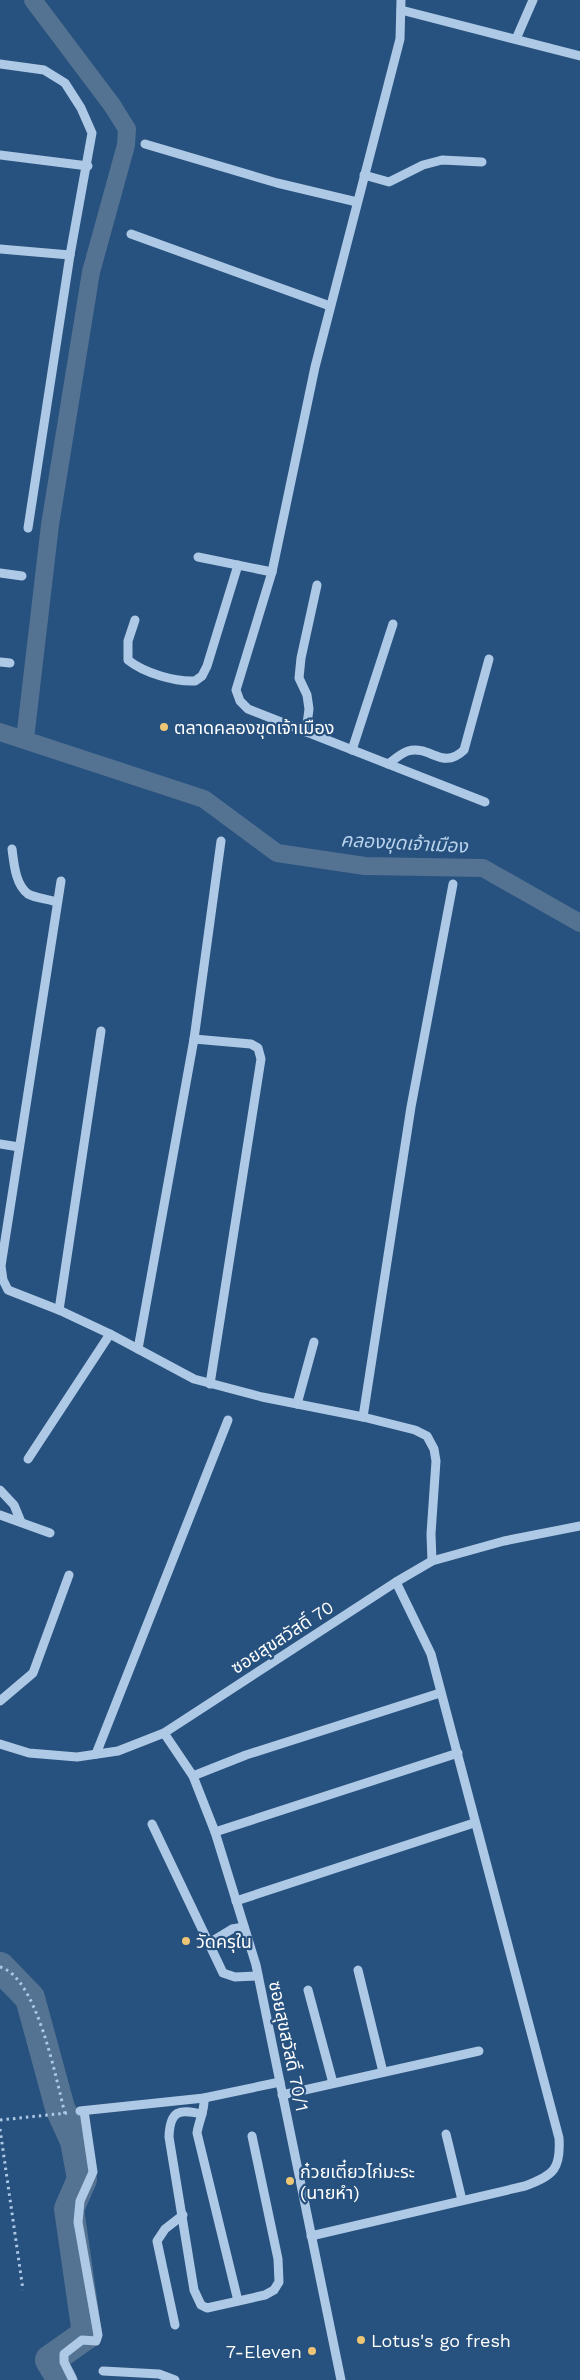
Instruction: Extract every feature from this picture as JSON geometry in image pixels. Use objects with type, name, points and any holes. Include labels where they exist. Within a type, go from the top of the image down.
[{"type":"street","points":[[516,39],[533,0]]},
{"type":"street","points":[[485,802],[248,709],[240,701],[236,690],[272,572],[315,367],[400,39],[401,5],[580,56]]},
{"type":"street","points":[[0,64],[44,70],[65,83],[81,108],[92,133],[88,166],[70,254],[28,528]]},
{"type":"street","points":[[145,144],[277,183],[357,202]]},
{"type":"street","points":[[0,155],[88,166]]},
{"type":"street","points":[[364,175],[389,182],[423,165],[442,160],[482,162]]},
{"type":"street","points":[[131,234],[330,306]]},
{"type":"street","points":[[0,249],[70,254]]},
{"type":"street","points":[[198,557],[272,572]]},
{"type":"street","points":[[134,620],[128,641],[128,660],[134,665],[168,677],[196,681],[202,676],[207,666],[238,565]]},
{"type":"street","points":[[0,573],[22,576]]},
{"type":"street","points":[[306,732],[309,709],[307,695],[299,678],[300,658],[317,585]]},
{"type":"street","points":[[352,750],[393,624]]},
{"type":"street","points":[[388,764],[407,751],[414,750],[447,760],[456,757],[464,750],[489,659]]},
{"type":"street","points":[[138,1350],[194,1039],[221,842]]},
{"type":"street","points":[[12,849],[16,876],[23,887],[29,894],[56,902]]},
{"type":"street","points":[[61,881],[56,902],[1,1266],[2,1282],[8,1290],[59,1310],[110,1334],[194,1379],[297,1404],[363,1417],[415,1430],[427,1436],[434,1449],[436,1461],[431,1534],[432,1561]]},
{"type":"street","points":[[363,1417],[411,1107],[452,884]]},
{"type":"street","points":[[59,1310],[101,1031]]},
{"type":"street","points":[[194,1039],[251,1044],[258,1048],[260,1059],[210,1384]]},
{"type":"street","points":[[0,1144],[19,1147]]},
{"type":"street","points":[[28,1459],[110,1334]]},
{"type":"street","points":[[297,1404],[314,1342]]},
{"type":"street","points":[[96,1754],[228,1420]]},
{"type":"street","points":[[0,1490],[11,1501],[21,1522]]},
{"type":"street","points":[[0,1515],[50,1533]]},
{"type":"street","name":"ซอยสุขสวัสดิ์ 70","points":[[0,1744],[29,1752],[77,1757],[118,1751],[164,1733],[396,1582],[432,1561],[504,1542],[580,1526]]},
{"type":"street","points":[[0,1701],[5,1694],[33,1674],[68,1575]]},
{"type":"street","points":[[311,2236],[544,2179],[554,2170],[560,2157],[559,2138],[474,1823],[458,1753],[440,1693],[431,1654],[396,1582]]},
{"type":"street","points":[[192,1776],[246,1755],[440,1693]]},
{"type":"street","name":"ซอยสุขสวัสดิ์ 70/1","points":[[164,1733],[192,1776],[215,1832],[258,1976],[341,2380]]},
{"type":"street","points":[[215,1832],[458,1753]]},
{"type":"street","points":[[236,1901],[474,1823]]},
{"type":"street","points":[[152,1824],[223,1972],[228,1976],[258,1976]]},
{"type":"street","points":[[209,1943],[232,1930],[244,1927]]},
{"type":"street","points":[[358,1970],[383,2072]]},
{"type":"street","points":[[308,1990],[333,2083]]},
{"type":"street","points":[[282,2094],[479,2050]]},
{"type":"street","points":[[73,2380],[64,2362],[64,2354],[82,2340],[96,2341],[98,2335],[78,2222],[80,2201],[93,2172],[82,2111],[204,2098],[280,2082]]},
{"type":"street","points":[[204,2098],[205,2110],[199,2120],[198,2133],[238,2301]]},
{"type":"street","points":[[202,2114],[185,2111],[174,2115],[170,2122],[169,2137],[194,2290],[201,2305],[208,2308],[266,2295],[274,2290],[280,2282],[278,2259],[252,2136]]},
{"type":"street","points":[[446,2134],[462,2200]]},
{"type":"street","points":[[175,2324],[157,2241],[165,2230],[182,2215]]},
{"type":"street","points":[[103,2371],[159,2374],[175,2380]]},
{"type":"path","points":[[0,1967],[13,1974],[34,2004],[50,2053],[66,2113],[0,2120]]},
{"type":"path","points":[[0,2129],[23,2290]]},
{"type":"waterway","points":[[25,739],[50,525],[91,272],[126,145],[127,129],[112,105],[33,0]]},
{"type":"waterway","name":"คลองขุดเจ้าเมือง","points":[[0,732],[204,799],[277,853],[365,866],[483,868],[580,923]]},
{"type":"waterway","points":[[0,1967],[30,1998],[60,2108],[75,2141],[82,2179],[69,2209],[87,2334],[50,2360],[62,2380]]},
{"type":"place","name":"ตลาดคลองขุดเจ้าเมือง","points":[[164,727]]},
{"type":"place","name":"วัดครุใน","points":[[186,1941]]},
{"type":"place","name":"ก๋วยเตี๋ยวไก่มะระ (นายหำ)","points":[[290,2181]]},
{"type":"place","name":"Lotus's go fresh","points":[[361,2340]]},
{"type":"place","name":"7-Eleven","points":[[312,2351]]}]
